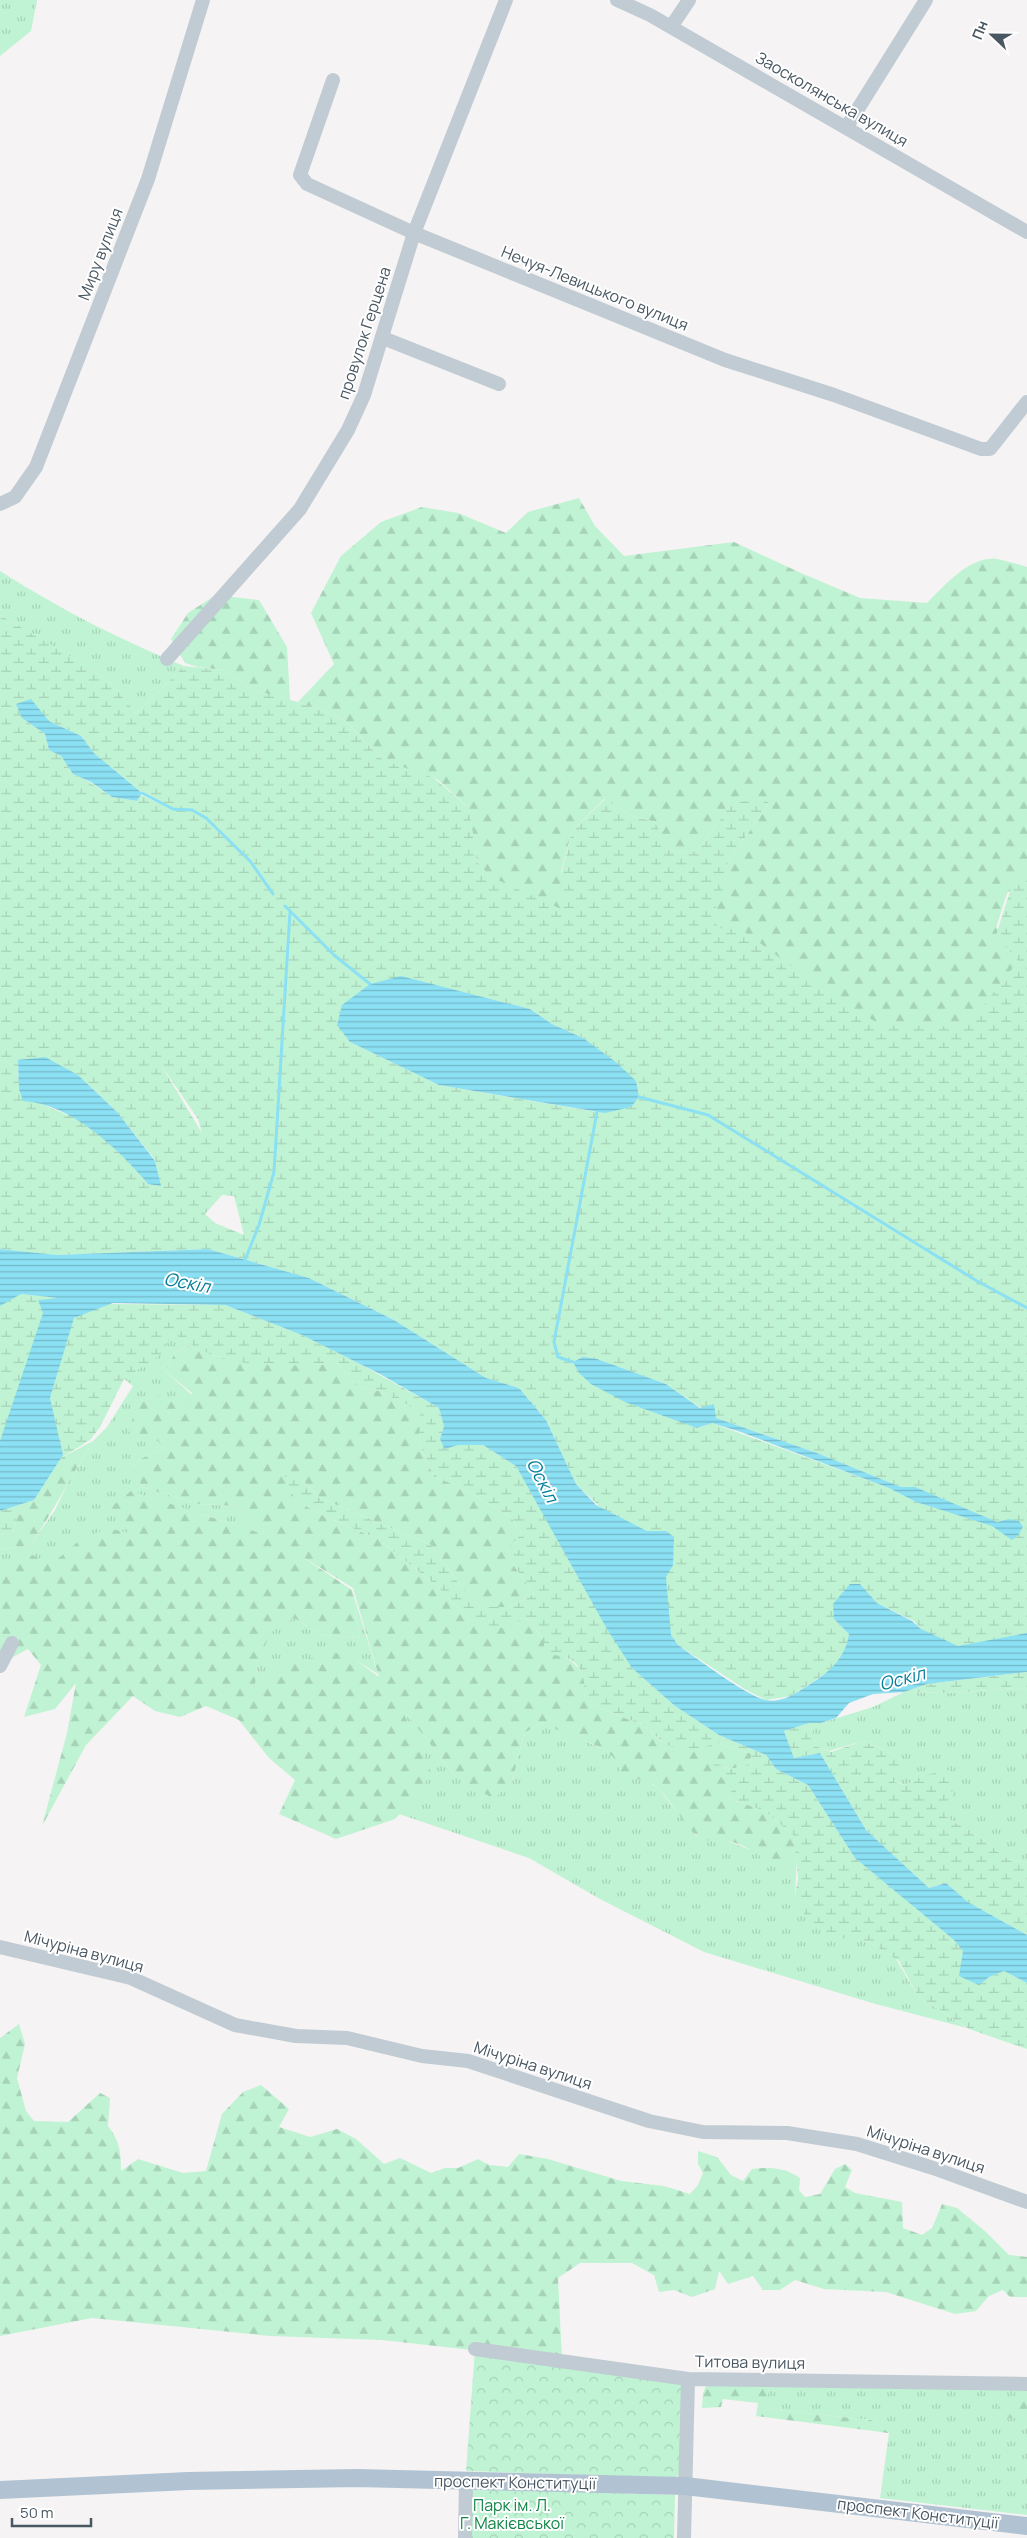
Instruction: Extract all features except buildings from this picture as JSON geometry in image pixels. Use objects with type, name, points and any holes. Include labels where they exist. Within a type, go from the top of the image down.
[{"type":"main road","name":"проспект Конституції","points":[[0,2490],[218,2480],[357,2478],[684,2486],[1027,2526]]},
{"type":"street","name":"Миру вулиця","points":[[0,504],[15,497],[36,467],[148,179],[203,0]]},
{"type":"street","name":"провулок Герцена","points":[[167,659],[300,509],[356,412],[364,395],[383,338],[414,233],[506,0]]},
{"type":"street","name":"Заосколянська вулиця","points":[[617,0],[671,27],[1027,232]]},
{"type":"street","points":[[671,27],[689,0]]},
{"type":"street","points":[[846,128],[926,0]]},
{"type":"street","name":"Нечуя-Левицького вулиця","points":[[334,80],[300,177],[307,184],[414,233],[725,360],[834,395],[981,449],[990,448],[1027,402]]},
{"type":"street","points":[[383,338],[499,384]]},
{"type":"street","points":[[0,1666],[12,1643]]},
{"type":"street","name":"Мічуріна вулиця","points":[[0,1947],[131,1978],[235,2025],[296,2036],[347,2038],[422,2056],[468,2061],[649,2122],[703,2132],[787,2133],[857,2144],[932,2168],[1027,2202]]},
{"type":"street","name":"Титова вулиця","points":[[475,2349],[688,2378],[1027,2384]]},
{"type":"street","points":[[684,2538],[688,2378]]},
{"type":"street","points":[[466,2481],[466,2538]]},
{"type":"green space","points":[[0,0],[37,0],[31,31],[0,56]]},
{"type":"green space","points":[[579,498],[595,526],[624,556],[734,542],[860,598],[927,603],[958,573],[977,562],[997,559],[1027,567],[1027,879],[1007,893],[996,928],[1020,956],[1006,1002],[967,1027],[897,1033],[823,995],[715,927],[706,897],[725,884],[728,862],[769,803],[730,805],[696,854],[667,850],[655,822],[632,816],[604,799],[572,831],[561,872],[561,910],[491,877],[477,863],[469,808],[437,779],[386,763],[343,719],[298,702],[334,664],[311,613],[341,556],[381,522],[422,507],[458,513],[506,533],[528,512]]},
{"type":"green space","points":[[0,571],[90,623],[184,666],[136,714],[114,686],[91,669],[0,615]]},
{"type":"green space","points":[[216,595],[259,600],[287,647],[290,700],[253,690],[223,670],[198,667],[185,663],[171,639],[188,613]]},
{"type":"green space","points":[[0,615],[87,666],[114,686],[136,714],[184,666],[223,670],[253,690],[298,702],[343,719],[383,760],[434,778],[469,808],[477,862],[491,877],[561,909],[561,875],[572,831],[605,799],[632,816],[655,822],[668,850],[696,854],[730,805],[759,797],[769,803],[728,862],[725,884],[712,917],[719,928],[742,930],[828,993],[881,1025],[967,1027],[1018,961],[996,935],[1012,885],[1027,874],[1027,1634],[956,1649],[921,1629],[914,1621],[877,1603],[860,1584],[834,1619],[849,1634],[847,1649],[831,1670],[791,1696],[766,1700],[746,1690],[678,1645],[651,1609],[666,1531],[647,1531],[621,1519],[602,1509],[576,1484],[546,1420],[519,1388],[486,1378],[394,1320],[309,1278],[208,1249],[57,1255],[0,1249]],"holes":[[[22,718],[49,721],[81,736],[94,753],[140,791],[173,810],[141,795],[137,801],[112,797],[88,781],[73,774],[61,756],[49,750],[45,734]],[[442,987],[530,1009],[552,1024],[583,1038],[597,1112],[439,1085],[350,1042]],[[18,1060],[78,1075],[118,1113],[155,1160],[160,1185],[148,1184],[131,1164],[83,1119],[65,1114],[37,1102],[19,1089]],[[161,1065],[198,1119],[202,1133]],[[222,1195],[234,1196],[244,1235],[215,1223],[205,1214]],[[597,1359],[666,1384],[716,1418],[817,1453],[901,1487],[911,1487],[990,1525],[916,1502],[889,1488],[712,1423],[697,1428]]]},
{"type":"green space","points":[[0,1292],[61,1298],[47,1314],[0,1442]]},
{"type":"green space","points":[[110,1304],[225,1305],[302,1335],[360,1364],[439,1408],[444,1426],[440,1439],[460,1444],[483,1445],[516,1466],[632,1668],[675,1706],[719,1735],[766,1755],[776,1769],[808,1785],[855,1858],[954,1940],[964,1951],[979,1984],[989,1977],[1004,1971],[1027,1983],[1027,2049],[969,2029],[918,1996],[899,1961],[869,1942],[834,1937],[805,1916],[795,1896],[798,1878],[794,1836],[765,1811],[728,1798],[733,1788],[711,1768],[715,1763],[731,1769],[747,1765],[753,1754],[718,1743],[685,1752],[665,1744],[643,1725],[602,1709],[584,1698],[585,1687],[580,1669],[572,1661],[564,1657],[544,1654],[544,1641],[530,1620],[521,1618],[512,1626],[498,1628],[469,1620],[437,1586],[378,1539],[324,1516],[295,1500],[282,1470],[303,1481],[320,1498],[431,1545],[455,1579],[480,1607],[511,1607],[534,1594],[510,1560],[511,1544],[522,1534],[511,1517],[456,1485],[434,1477],[419,1443],[420,1411],[379,1391],[358,1387],[338,1364],[261,1365],[246,1363],[216,1356],[172,1333],[163,1353],[124,1379],[100,1427],[90,1440],[61,1458],[50,1398],[73,1318]]},
{"type":"green space","points":[[170,1332],[192,1344],[175,1352],[166,1372],[192,1395],[191,1406],[158,1441],[164,1449],[140,1459],[133,1469],[142,1487],[199,1504],[236,1506],[274,1538],[202,1514],[0,1630],[0,1549],[30,1546],[55,1510],[68,1483],[93,1441],[107,1427],[133,1386],[119,1375]]},
{"type":"green space","points":[[192,1344],[215,1356],[289,1365],[338,1364],[358,1387],[379,1391],[421,1411],[419,1443],[434,1477],[456,1485],[511,1517],[522,1534],[510,1560],[534,1594],[511,1607],[480,1607],[455,1579],[431,1545],[320,1498],[303,1481],[283,1471],[295,1500],[324,1516],[378,1539],[437,1586],[469,1620],[512,1626],[521,1618],[530,1620],[551,1647],[574,1663],[580,1670],[584,1677],[584,1698],[602,1709],[643,1725],[662,1742],[718,1743],[753,1754],[747,1765],[731,1769],[715,1763],[734,1788],[728,1798],[765,1811],[794,1836],[797,1856],[788,1864],[778,1863],[739,1844],[699,1837],[689,1828],[658,1788],[640,1779],[620,1780],[618,1764],[606,1751],[543,1722],[524,1733],[512,1782],[494,1799],[455,1776],[399,1704],[431,1772],[420,1792],[395,1819],[336,1839],[279,1814],[295,1780],[269,1758],[239,1720],[206,1706],[180,1717],[155,1711],[133,1696],[86,1745],[42,1826],[67,1733],[76,1683],[55,1709],[24,1717],[41,1665],[28,1649],[0,1664],[0,1563],[31,1555],[53,1563],[80,1540],[107,1528],[129,1533],[111,1507],[131,1491],[272,1537],[236,1506],[199,1504],[142,1487],[133,1469],[140,1459],[164,1449],[158,1441],[129,1432],[133,1416],[141,1399],[159,1396],[189,1405],[192,1393],[166,1372],[175,1352]],"holes":[[[298,1554],[353,1588],[379,1677],[357,1661],[331,1651],[286,1667],[255,1686],[257,1666],[270,1633],[294,1618],[321,1635],[360,1638],[352,1590]]]},
{"type":"green space","points":[[93,1441],[30,1546],[0,1549],[0,1535],[13,1533],[17,1518],[34,1500],[61,1458]]},
{"type":"green space","points":[[34,1500],[17,1518],[13,1533],[0,1535],[0,1511]]},
{"type":"green space","points":[[352,1590],[378,1674],[357,1661],[255,1686],[257,1666],[268,1630],[294,1618],[321,1635],[360,1638]]},
{"type":"green space","points":[[1027,1672],[1027,1690],[1016,1688],[953,1693],[904,1692],[927,1684]]},
{"type":"green space","points":[[1016,1688],[1027,1690],[1027,1863],[1008,1859],[977,1835],[947,1818],[942,1804],[924,1775],[906,1785],[891,1781],[902,1761],[888,1751],[863,1741],[829,1751],[813,1745],[813,1732],[809,1723],[821,1723],[873,1707],[904,1692],[953,1693]]},
{"type":"green space","points":[[396,1700],[455,1776],[512,1782],[524,1733],[543,1722],[609,1752],[659,1789],[696,1836],[730,1842],[787,1864],[797,1856],[795,1896],[836,1937],[869,1942],[896,1959],[918,1996],[967,2028],[872,2003],[704,1952],[600,1899],[529,1858],[399,1814],[417,1791]]},
{"type":"green space","points":[[809,1723],[813,1732],[813,1745],[831,1752],[863,1741],[888,1751],[902,1761],[894,1782],[905,1785],[924,1775],[950,1770],[953,1796],[943,1804],[947,1818],[977,1835],[1008,1859],[1027,1863],[1027,1935],[968,1902],[946,1883],[929,1888],[866,1830],[820,1753],[794,1758],[784,1731]]},
{"type":"green space","points":[[19,2024],[25,2044],[17,2078],[26,2111],[34,2121],[68,2122],[100,2093],[110,2098],[108,2126],[119,2147],[121,2171],[138,2159],[183,2173],[206,2171],[222,2114],[243,2092],[261,2085],[289,2109],[279,2127],[310,2137],[337,2129],[356,2139],[384,2164],[400,2158],[431,2173],[445,2168],[458,2168],[478,2159],[489,2165],[508,2167],[519,2154],[548,2159],[621,2181],[664,2186],[690,2194],[698,2185],[703,2173],[698,2164],[698,2151],[717,2157],[731,2175],[743,2181],[752,2169],[771,2168],[794,2174],[800,2178],[799,2190],[805,2197],[820,2194],[835,2169],[845,2164],[852,2170],[845,2187],[855,2193],[902,2202],[903,2228],[922,2235],[932,2228],[942,2204],[957,2208],[986,2232],[1009,2255],[1027,2257],[1027,2297],[1010,2297],[1003,2290],[989,2296],[976,2311],[955,2314],[886,2292],[824,2289],[795,2280],[780,2290],[763,2290],[753,2276],[728,2284],[719,2271],[715,2289],[692,2297],[674,2290],[659,2292],[654,2275],[632,2263],[580,2263],[558,2278],[562,2360],[382,2340],[270,2336],[92,2318],[0,2336],[0,2038]]},
{"type":"green space","points":[[475,2349],[683,2384],[680,2475],[673,2478],[466,2471]]},
{"type":"green space","points":[[709,2379],[768,2380],[768,2409],[871,2420],[889,2433],[756,2416],[758,2403],[723,2399],[721,2407],[702,2408],[703,2393]]},
{"type":"green space","points":[[768,2380],[1027,2384],[1027,2515],[880,2498],[889,2433],[871,2420],[768,2409]]},
{"type":"green space","points":[[1011,2398],[1027,2398],[1027,2417],[1023,2419],[1000,2417],[998,2401]]},
{"type":"green space","name":"Парк ім. Л. Г. Макієвської","points":[[466,2488],[675,2495],[674,2538],[465,2538]]},
{"type":"water","points":[[31,699],[49,721],[81,736],[94,753],[142,793],[137,801],[112,797],[91,782],[73,774],[61,756],[49,750],[45,734],[22,718],[16,704]]},
{"type":"water","points":[[401,976],[530,1009],[552,1024],[583,1038],[617,1063],[636,1081],[639,1097],[631,1107],[605,1113],[439,1085],[350,1042],[337,1025],[342,1005],[370,984]]},
{"type":"water","points":[[45,1057],[78,1075],[118,1113],[155,1161],[161,1186],[148,1184],[108,1143],[76,1119],[41,1104],[23,1101],[19,1089],[18,1060]]},
{"type":"water","name":"Оскіл","points":[[0,1249],[57,1255],[208,1249],[309,1278],[394,1320],[486,1378],[519,1388],[546,1420],[576,1484],[596,1505],[647,1531],[666,1531],[674,1537],[673,1565],[666,1577],[671,1635],[678,1645],[747,1692],[766,1700],[780,1700],[800,1691],[830,1670],[839,1660],[848,1641],[849,1634],[834,1619],[833,1604],[850,1584],[860,1584],[877,1603],[912,1621],[921,1629],[958,1646],[1027,1633],[1027,1672],[927,1684],[904,1692],[873,1694],[849,1703],[836,1718],[821,1723],[809,1723],[784,1731],[794,1758],[820,1753],[866,1830],[929,1888],[946,1883],[968,1902],[1027,1935],[1027,1983],[1004,1971],[989,1977],[979,1985],[959,1976],[963,1951],[954,1940],[855,1858],[808,1785],[776,1769],[766,1755],[719,1735],[675,1706],[632,1668],[607,1629],[516,1466],[483,1445],[458,1445],[445,1449],[440,1439],[444,1426],[439,1408],[380,1374],[302,1335],[225,1305],[113,1303],[74,1318],[50,1398],[63,1455],[34,1500],[0,1511],[0,1441],[43,1313],[38,1300],[58,1298],[21,1294],[0,1306]]},
{"type":"water","points":[[583,1357],[597,1359],[666,1384],[700,1408],[714,1404],[716,1418],[817,1453],[901,1487],[915,1487],[997,1522],[1009,1519],[1019,1521],[1023,1527],[1012,1540],[992,1526],[916,1502],[889,1488],[741,1432],[712,1423],[697,1428],[625,1402],[591,1384],[579,1373],[573,1362]]},
{"type":"waterway","points":[[142,793],[173,809],[192,810],[206,818],[250,861],[273,894]]},
{"type":"waterway","points":[[285,906],[334,955],[370,984]]},
{"type":"waterway","points":[[245,1260],[259,1225],[274,1172],[290,912]]},
{"type":"waterway","points":[[639,1097],[708,1115],[977,1281],[1027,1308]]},
{"type":"waterway","points":[[573,1362],[558,1357],[554,1342],[597,1112]]}]
